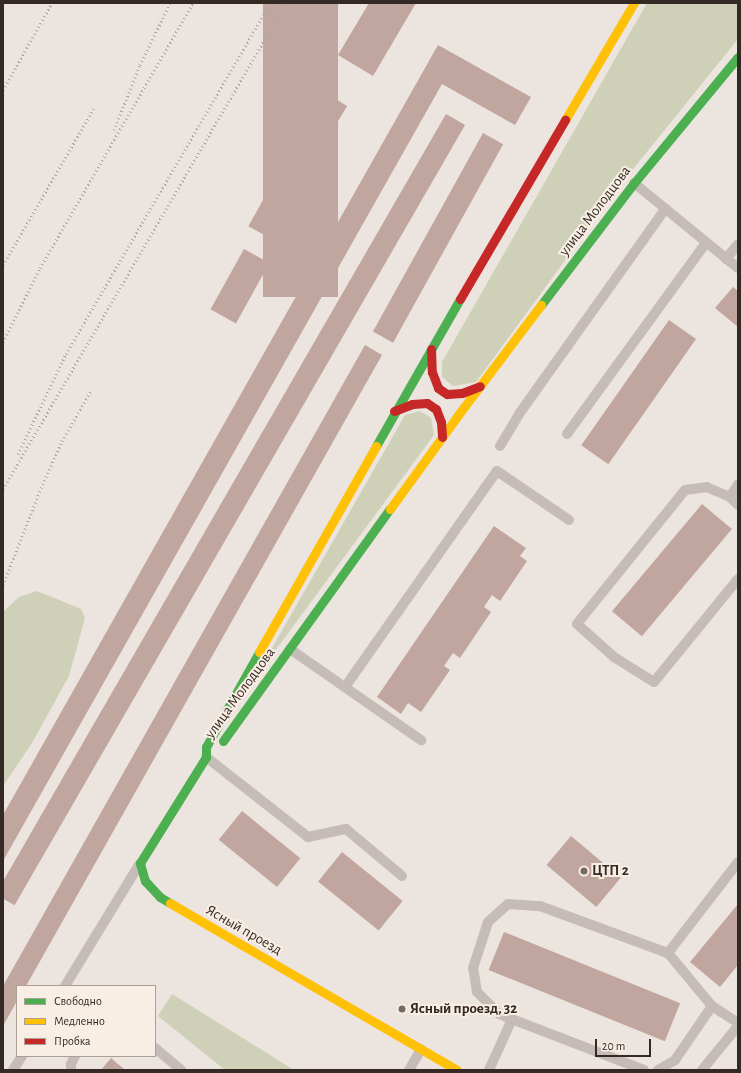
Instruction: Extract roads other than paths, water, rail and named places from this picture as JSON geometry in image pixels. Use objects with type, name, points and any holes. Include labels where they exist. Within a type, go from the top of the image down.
[{"type":"street","name":"улица Молодцова","points":[[634,3],[394,411],[206,747],[212,754],[290,649],[480,386],[634,183],[738,57]]},
{"type":"street","points":[[431,349],[432,372],[438,388],[447,394],[462,393],[480,386]]},
{"type":"street","points":[[394,411],[412,404],[427,404],[436,409],[441,422],[442,437]]},
{"type":"street","points":[[140,863],[212,754]]},
{"type":"street","name":"Ясный проезд","points":[[140,863],[145,881],[160,897],[421,1049],[450,1068]]},
{"type":"lane","points":[[634,183],[660,202],[665,209],[738,268]]},
{"type":"lane","points":[[500,446],[519,414],[665,209]]},
{"type":"lane","points":[[567,434],[706,243]]},
{"type":"lane","points":[[726,259],[738,244]]},
{"type":"lane","points":[[345,687],[496,471],[569,520]]},
{"type":"lane","points":[[730,497],[738,484]]},
{"type":"lane","points":[[738,505],[730,497],[707,486],[685,490],[577,624],[614,657],[654,682],[738,579]]},
{"type":"lane","points":[[290,649],[420,740]]},
{"type":"lane","points":[[212,754],[308,837],[346,829],[402,876]]},
{"type":"lane","points":[[668,953],[738,862]]},
{"type":"lane","points":[[65,985],[140,863]]},
{"type":"lane","points":[[644,1070],[499,1014],[477,992],[473,968],[488,922],[508,904],[540,906],[668,953],[712,1006],[738,1025],[702,1070]]},
{"type":"lane","points":[[658,1070],[675,1060],[712,1006]]},
{"type":"lane","points":[[489,1070],[512,1019]]},
{"type":"lane","points":[[156,1049],[181,1070]]},
{"type":"lane","points":[[409,1070],[421,1049]]},
{"type":"lane","points":[[13,1070],[21,1057]]},
{"type":"lane","points":[[71,1070],[71,1064],[74,1057]]},
{"type":"railway","points":[[3,90],[52,3]]},
{"type":"railway","points":[[114,130],[140,65],[170,3]]},
{"type":"railway","points":[[3,342],[40,268],[193,3]]},
{"type":"railway","points":[[18,454],[66,354],[270,3]]},
{"type":"railway","points":[[3,489],[286,3]]},
{"type":"railway","points":[[3,265],[94,108]]},
{"type":"railway","points":[[3,585],[41,488],[62,441],[91,391]]},
{"type":"place","name":"ЦТП 2","points":[[584,871]]},
{"type":"place","name":"Ясный проезд, 32","points":[[402,1009]]}]
